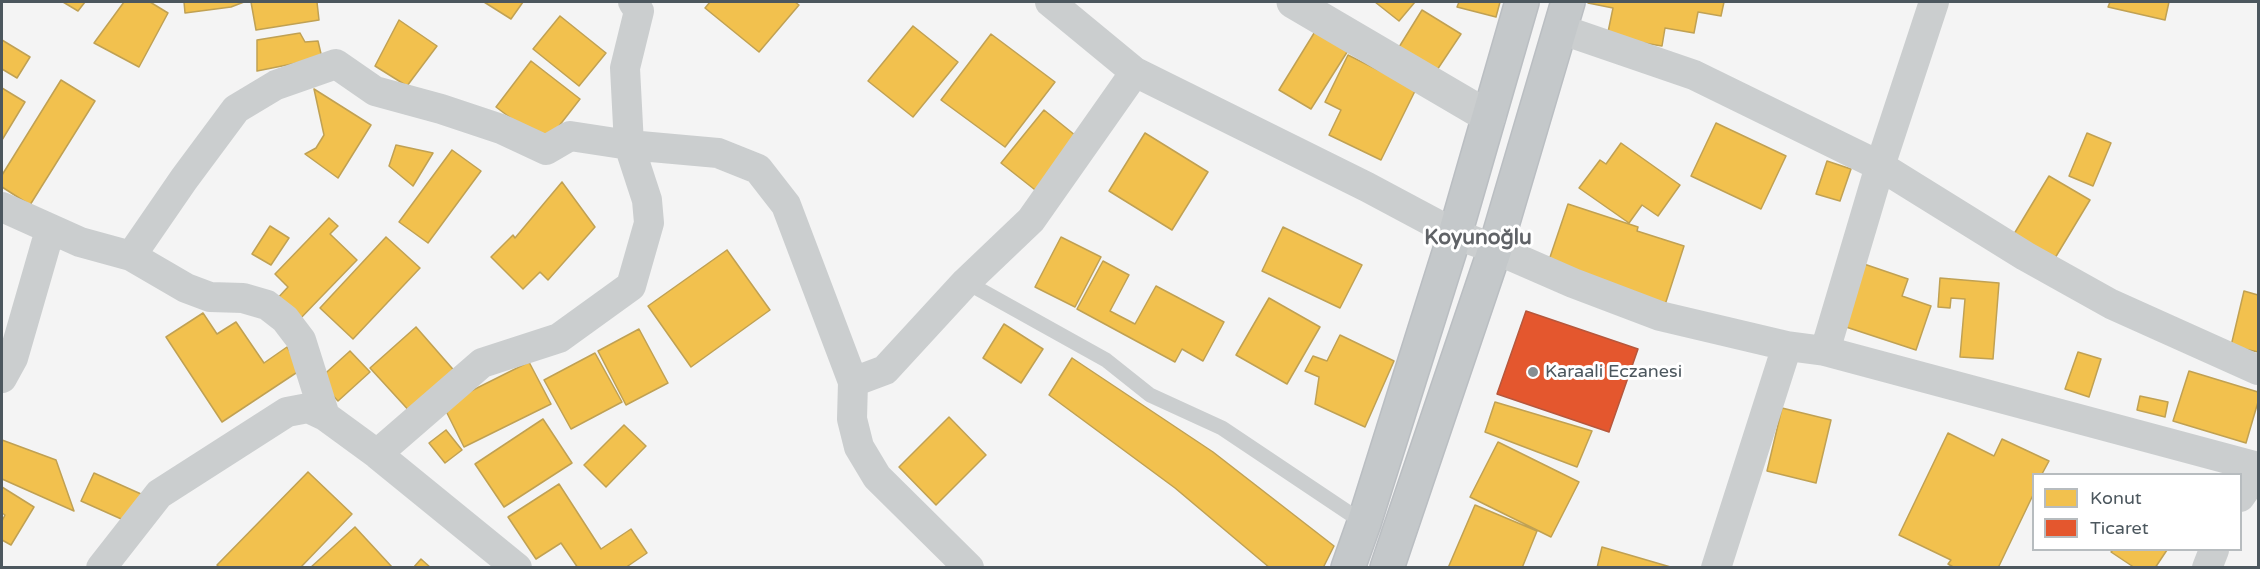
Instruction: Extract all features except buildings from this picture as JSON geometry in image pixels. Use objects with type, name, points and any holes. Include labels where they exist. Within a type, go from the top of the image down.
[{"type":"highway","points":[[1348,567],[1455,234],[1522,2]]},
{"type":"highway","points":[[1387,567],[1495,249],[1564,15]]},
{"type":"street","points":[[1050,2],[1135,72],[1367,187],[1455,234],[1660,316],[1787,346],[1825,351],[2259,469],[2242,495]]},
{"type":"street","points":[[1293,2],[1489,117]]},
{"type":"street","points":[[1825,351],[1880,166],[1934,2]]},
{"type":"street","points":[[376,454],[482,363],[559,338],[631,286],[649,223],[647,200],[629,145],[625,68],[639,5]]},
{"type":"street","points":[[1564,15],[1694,75],[1880,166],[2025,256],[2111,304],[2259,370]]},
{"type":"street","points":[[131,256],[236,109],[276,85],[336,64],[375,91],[441,109],[501,129],[546,150],[570,136],[629,145],[718,153],[758,169],[786,205],[853,382],[852,419],[859,447],[878,477],[969,567]]},
{"type":"street","points":[[853,382],[885,370],[966,282],[1031,220],[1135,72]]},
{"type":"street","points":[[2,207],[80,242],[131,256],[186,288],[210,297],[243,298],[267,305],[285,319],[301,340],[325,416]]},
{"type":"street","points":[[2,378],[13,358],[50,230]]},
{"type":"street","points":[[1716,567],[1787,346]]},
{"type":"street","points":[[101,567],[159,494],[287,412],[308,408],[325,416],[376,454],[517,567]]},
{"type":"street","points":[[2207,567],[2213,551]]},
{"type":"lane","points":[[966,282],[1106,360],[1150,395],[1222,428],[1364,523]]},
{"type":"place","name":"Karaali Eczanesi","points":[[1533,372]]},
{"type":"district","name":"Koyunoğlu","points":[[1478,238]]}]
